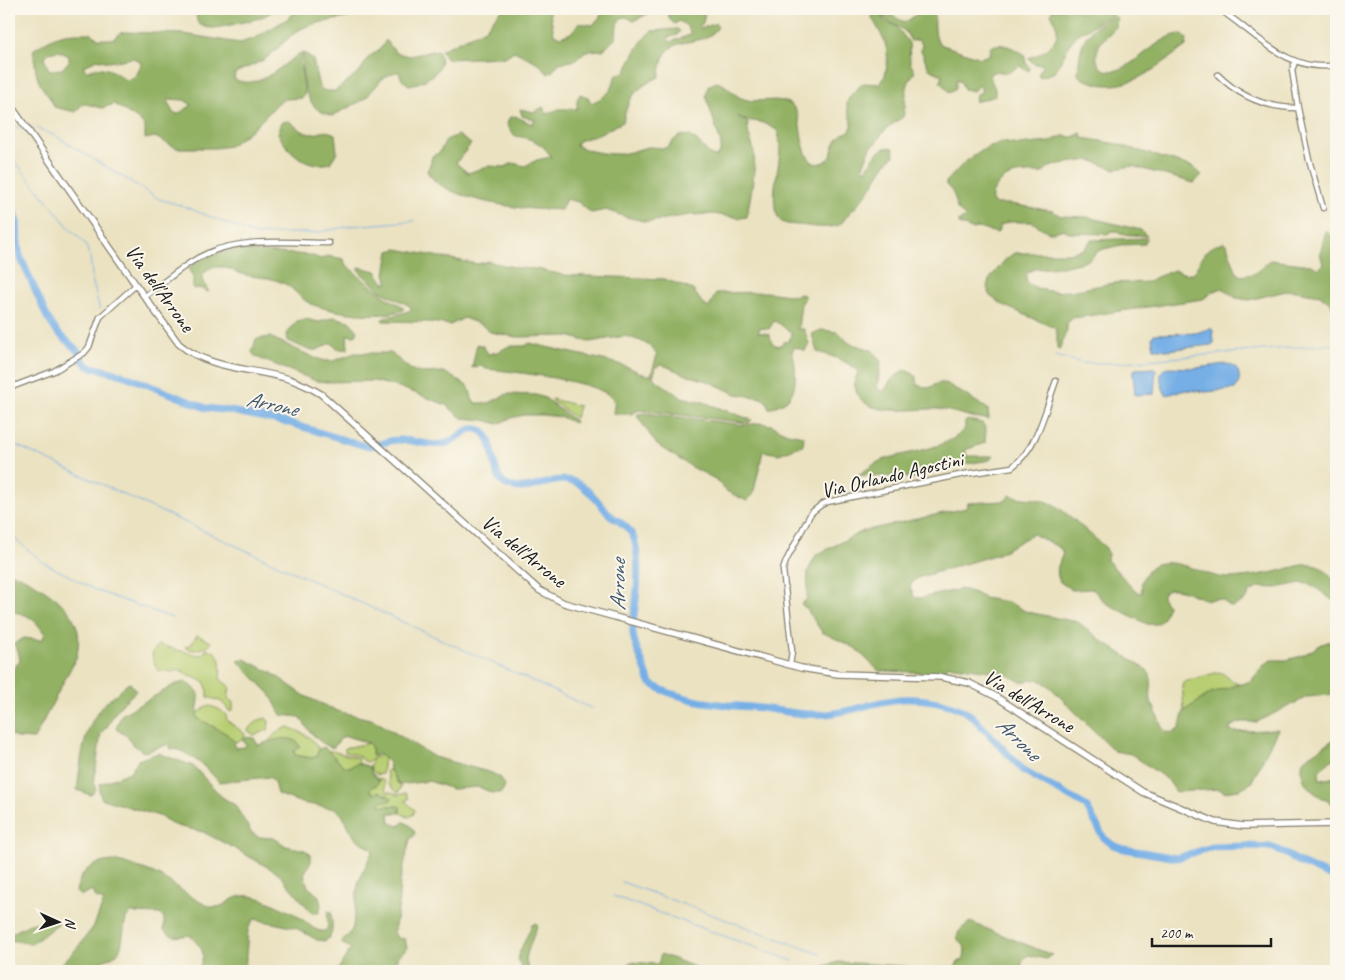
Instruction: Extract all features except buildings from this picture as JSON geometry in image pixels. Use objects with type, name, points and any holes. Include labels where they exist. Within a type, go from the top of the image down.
[{"type":"street","points":[[1219,9],[1278,53],[1295,62],[1316,67],[1336,65]]},
{"type":"street","points":[[1295,62],[1292,70],[1298,108],[1309,160],[1323,208]]},
{"type":"street","points":[[1218,74],[1230,86],[1253,100],[1298,108]]},
{"type":"street","name":"Via dell'Arrone","points":[[9,103],[136,285],[174,337],[186,350],[206,360],[288,379],[306,386],[331,402],[539,590],[564,603],[790,665],[838,674],[935,677],[964,682],[994,696],[1142,792],[1203,819],[1226,825],[1243,826],[1336,824]]},
{"type":"street","points":[[144,296],[210,252],[231,246],[260,242],[329,243]]},
{"type":"street","points":[[9,388],[54,371],[84,353],[89,347],[100,317],[136,285]]},
{"type":"street","name":"Via Orlando Agostini","points":[[790,665],[792,651],[783,570],[786,561],[815,509],[827,502],[965,474],[1012,467],[1019,462],[1030,447],[1056,381]]},
{"type":"green space","points":[[199,9],[278,9],[256,19],[213,28],[204,27],[198,23],[196,17]]},
{"type":"green space","points":[[303,9],[368,9],[353,16],[305,27],[291,36],[265,59],[235,73],[234,79],[243,82],[260,80],[303,53],[300,62],[305,94],[302,98],[285,99],[278,103],[256,126],[230,146],[177,148],[155,137],[145,139],[145,127],[139,120],[114,104],[102,108],[86,104],[81,105],[76,112],[54,107],[39,82],[36,73],[33,50],[60,35],[92,33],[98,39],[113,39],[120,33],[125,32],[184,34],[240,43],[255,38]],"holes":[[[58,51],[69,56],[69,61],[62,69],[49,70],[44,58],[49,53]],[[133,58],[141,62],[136,74],[132,78],[125,80],[108,69],[98,68],[87,71],[84,68],[84,65],[96,59],[109,62]],[[169,99],[184,100],[192,105],[178,114],[173,113],[168,102]]]},
{"type":"green space","points":[[503,9],[549,9],[554,34],[560,37],[571,33],[579,23],[593,25],[604,9],[657,9],[634,21],[626,17],[621,18],[617,24],[616,38],[603,50],[586,51],[573,61],[559,63],[548,74],[536,62],[514,51],[505,57],[446,59],[441,50],[485,29]]},
{"type":"green space","points":[[657,9],[702,9],[705,12],[703,23],[698,27],[703,28],[716,23],[718,27],[705,38],[681,43],[668,50],[663,59],[659,77],[644,85],[634,94],[627,106],[623,122],[578,141],[576,145],[607,154],[620,154],[649,147],[668,147],[674,140],[685,135],[696,140],[711,156],[716,157],[720,152],[721,144],[706,96],[708,86],[716,82],[724,85],[744,99],[755,101],[774,100],[792,105],[798,115],[806,153],[810,160],[815,163],[822,163],[831,157],[834,145],[839,137],[851,129],[852,122],[847,106],[850,96],[863,83],[880,84],[885,76],[886,49],[872,18],[872,13],[878,11],[885,21],[896,26],[909,43],[910,63],[915,72],[907,88],[903,117],[886,130],[871,147],[863,166],[866,170],[877,154],[884,149],[893,148],[894,156],[882,169],[865,196],[841,223],[836,226],[822,227],[781,222],[776,212],[774,197],[780,148],[779,139],[777,130],[761,122],[744,120],[748,122],[754,161],[747,217],[741,218],[712,214],[689,215],[648,222],[606,210],[591,213],[578,202],[566,199],[561,210],[508,206],[475,199],[445,188],[434,180],[427,171],[432,156],[439,153],[446,140],[458,135],[471,144],[456,163],[468,173],[488,166],[505,167],[513,163],[525,166],[537,160],[551,157],[540,144],[514,136],[507,124],[509,118],[515,116],[532,124],[535,120],[522,116],[520,109],[534,112],[543,107],[546,114],[559,109],[577,109],[577,100],[580,94],[588,97],[591,103],[602,98],[613,86],[616,76],[626,72],[636,50],[651,31],[677,29],[680,31],[677,35],[667,38],[670,42],[690,35],[685,25],[679,21],[675,24],[670,20],[667,11]]},
{"type":"green space","points":[[921,9],[932,10],[935,18],[936,36],[940,44],[980,58],[989,55],[990,47],[994,45],[1007,46],[1024,54],[1026,63],[1030,68],[1029,71],[1019,66],[1008,73],[995,71],[989,75],[995,89],[995,96],[975,102],[976,94],[982,92],[980,85],[973,91],[964,89],[960,80],[956,80],[956,88],[949,92],[940,82],[942,75],[929,69],[921,50],[922,44],[918,40],[911,41],[905,31],[884,18],[883,15],[890,15],[904,21],[914,16]]},
{"type":"green space","points":[[1053,9],[1076,9],[1079,12],[1091,9],[1116,9],[1115,13],[1077,35],[1071,42],[1055,72],[1041,77],[1038,75],[1043,67],[1042,64],[1034,64],[1028,58],[1043,52],[1055,39],[1057,29],[1051,13]]},
{"type":"green space","points":[[1114,16],[1117,18],[1116,27],[1098,47],[1097,51],[1099,65],[1105,70],[1114,71],[1124,68],[1163,40],[1173,36],[1183,34],[1187,39],[1186,46],[1155,69],[1132,81],[1108,85],[1084,79],[1078,75],[1080,54],[1085,39],[1096,27]]},
{"type":"green space","points":[[386,40],[396,53],[410,56],[437,50],[440,57],[438,69],[428,78],[409,85],[402,80],[399,72],[395,72],[383,78],[365,99],[332,116],[316,108],[305,88],[302,66],[304,53],[313,60],[319,87],[325,91],[335,91],[360,71],[368,58],[382,47]]},
{"type":"green space","points":[[289,121],[299,129],[311,134],[325,131],[335,134],[337,152],[330,163],[314,164],[299,157],[287,147],[278,133],[282,122]]},
{"type":"green space","points":[[1081,133],[1083,138],[1117,144],[1193,167],[1202,175],[1194,183],[1132,166],[1114,169],[1090,160],[1059,164],[1047,168],[1043,173],[1012,175],[1001,181],[992,195],[992,201],[996,204],[1010,204],[1053,211],[1061,216],[1087,217],[1141,230],[1147,236],[1120,234],[1117,231],[1107,234],[1069,233],[1064,229],[1048,232],[1032,222],[1009,222],[1001,225],[997,233],[978,228],[972,229],[959,224],[959,221],[966,217],[957,209],[954,196],[946,182],[965,162],[986,148],[1001,142],[1018,145],[1049,142],[1063,136],[1073,137]]},
{"type":"green space","points":[[1326,231],[1336,240],[1336,323],[1332,305],[1320,295],[1290,290],[1249,300],[1236,298],[1222,288],[1203,299],[1073,318],[1067,323],[1067,330],[1059,350],[1057,349],[1055,328],[1005,306],[990,296],[987,287],[989,280],[1004,261],[1014,253],[1069,253],[1084,249],[1091,240],[1147,238],[1144,244],[1121,245],[1100,250],[1087,261],[1062,267],[1034,269],[1028,272],[1026,276],[1027,283],[1048,291],[1059,292],[1114,283],[1149,282],[1174,270],[1193,274],[1204,254],[1216,244],[1224,242],[1240,276],[1254,274],[1270,260],[1311,265],[1319,269],[1323,264],[1320,253]]},
{"type":"green space","points":[[242,249],[246,251],[310,255],[321,259],[327,256],[344,259],[345,264],[381,293],[403,307],[403,310],[382,314],[357,314],[332,310],[311,304],[282,282],[242,274],[221,267],[209,269],[203,274],[202,280],[209,292],[199,288],[193,289],[193,277],[188,268],[214,255]]},
{"type":"green space","points":[[397,249],[478,264],[489,261],[563,275],[665,279],[693,290],[703,304],[709,308],[716,293],[766,292],[796,296],[799,294],[804,295],[798,329],[804,329],[809,344],[805,351],[796,347],[792,350],[796,376],[791,395],[781,404],[769,409],[767,402],[761,398],[736,394],[661,364],[656,367],[653,377],[681,397],[703,402],[752,420],[749,423],[639,410],[632,414],[613,414],[613,399],[591,387],[554,378],[486,369],[481,366],[472,368],[477,344],[483,346],[488,354],[498,352],[509,346],[525,346],[530,343],[612,362],[651,375],[657,355],[651,347],[641,341],[625,336],[589,342],[568,336],[516,337],[490,332],[482,325],[464,318],[450,325],[430,322],[383,321],[382,319],[409,311],[411,309],[410,306],[380,291],[359,271],[359,267],[376,271],[384,283],[388,283],[385,274],[389,251]],"holes":[[[774,321],[792,334],[789,341],[779,346],[773,344],[769,334],[758,332],[760,328],[769,329]]]},
{"type":"green space","points":[[334,317],[349,321],[358,331],[355,336],[347,335],[348,349],[337,349],[332,343],[317,350],[310,350],[288,341],[287,334],[297,321],[305,319],[319,322]]},
{"type":"green space","points":[[821,330],[838,332],[849,343],[872,350],[881,362],[877,386],[880,391],[884,391],[891,380],[904,370],[916,376],[917,385],[929,388],[938,383],[946,383],[988,409],[989,419],[975,418],[936,409],[888,410],[866,404],[859,397],[855,386],[858,371],[838,359],[817,352],[812,334]]},
{"type":"green space","points":[[270,337],[315,358],[326,361],[333,361],[355,353],[391,353],[410,369],[421,373],[444,372],[466,385],[470,390],[472,399],[476,403],[489,403],[507,394],[536,395],[545,398],[575,421],[574,423],[561,417],[524,415],[498,424],[484,420],[462,418],[446,405],[399,387],[373,381],[316,381],[256,357],[252,353],[256,339]]},
{"type":"green space","points":[[552,399],[579,406],[575,418],[552,401]]},
{"type":"green space","points":[[644,413],[745,425],[761,423],[771,425],[787,433],[804,436],[803,445],[779,454],[763,451],[753,495],[747,501],[726,491],[717,480],[657,445],[637,416]]},
{"type":"green space","points":[[968,420],[982,423],[986,429],[985,443],[965,450],[967,456],[993,456],[990,460],[947,467],[915,478],[858,475],[888,458],[924,450],[948,441],[965,428],[965,422]]},
{"type":"green space","points":[[1010,495],[1019,498],[1043,500],[1062,510],[1106,548],[1107,560],[1136,592],[1142,593],[1145,575],[1152,567],[1160,563],[1183,565],[1226,578],[1260,575],[1298,566],[1312,565],[1325,570],[1334,581],[1332,586],[1333,590],[1336,589],[1336,600],[1332,600],[1315,587],[1301,583],[1276,588],[1259,587],[1249,593],[1247,599],[1233,607],[1220,599],[1206,600],[1181,590],[1169,589],[1162,597],[1168,606],[1163,618],[1159,623],[1147,624],[1104,602],[1094,590],[1072,590],[1060,582],[1057,569],[1063,553],[1060,548],[1033,534],[998,554],[917,578],[910,587],[914,597],[921,598],[961,589],[984,598],[1008,602],[1027,612],[1078,622],[1105,643],[1147,670],[1151,681],[1151,702],[1161,725],[1169,732],[1179,729],[1184,711],[1211,693],[1251,681],[1264,665],[1271,660],[1286,660],[1302,656],[1322,644],[1336,639],[1336,686],[1330,695],[1307,697],[1257,722],[1240,722],[1230,727],[1230,731],[1234,732],[1278,729],[1251,783],[1238,790],[1224,792],[1219,789],[1176,792],[1168,780],[1131,754],[1114,751],[1048,685],[1038,679],[1021,682],[1004,673],[948,665],[944,673],[879,671],[855,648],[822,632],[806,608],[801,604],[807,599],[808,571],[816,555],[863,531],[966,508],[968,503],[1005,501]]},
{"type":"green space","points":[[9,572],[39,586],[59,601],[73,618],[78,631],[77,656],[34,739],[16,738],[9,734],[9,674],[20,660],[14,644],[24,638],[42,640],[45,634],[26,615],[9,612]]},
{"type":"green space","points":[[197,635],[211,642],[210,645],[198,650],[186,648],[186,646],[191,645]]},
{"type":"green space","points":[[158,645],[203,655],[206,649],[216,653],[220,660],[220,679],[230,687],[228,699],[233,702],[233,710],[230,712],[222,702],[208,697],[204,681],[178,670],[171,672],[159,671],[154,663],[152,654]]},
{"type":"green space","points":[[245,659],[272,673],[305,696],[337,711],[374,720],[434,757],[492,773],[501,778],[505,786],[501,793],[492,793],[479,787],[452,789],[429,781],[399,785],[390,770],[389,763],[378,754],[372,755],[369,743],[346,736],[341,738],[333,748],[317,739],[300,717],[281,715],[270,694],[238,661]]},
{"type":"green space","points":[[1219,672],[1239,684],[1211,693],[1184,711],[1182,684],[1186,681]]},
{"type":"green space","points":[[186,682],[198,694],[197,718],[227,734],[235,742],[235,748],[245,747],[244,737],[254,738],[258,745],[281,739],[292,740],[297,742],[300,747],[294,751],[295,755],[311,758],[316,757],[319,749],[324,747],[344,766],[350,767],[358,763],[370,767],[371,772],[379,781],[370,790],[372,793],[378,791],[392,798],[390,801],[382,801],[379,804],[400,807],[400,813],[389,813],[390,823],[399,826],[403,822],[410,826],[415,833],[410,839],[400,882],[394,932],[397,938],[405,939],[407,948],[388,971],[337,971],[351,948],[341,943],[353,927],[358,883],[373,850],[355,838],[342,815],[336,809],[302,803],[277,794],[274,782],[270,777],[219,782],[197,761],[184,752],[171,749],[169,744],[144,752],[116,729],[121,715],[176,684]]},
{"type":"green space","points":[[130,683],[136,691],[114,714],[107,727],[101,733],[94,783],[96,790],[91,795],[77,790],[83,750],[90,726],[104,704]]},
{"type":"green space","points":[[206,706],[216,708],[225,714],[227,720],[245,734],[243,740],[235,742],[227,734],[197,718],[197,712],[202,711]]},
{"type":"green space","points":[[266,718],[269,721],[268,730],[254,735],[247,730],[259,720]]},
{"type":"green space","points":[[287,727],[301,732],[313,741],[319,749],[316,757],[295,755],[294,751],[299,744],[292,740],[284,739],[268,742],[276,733]]},
{"type":"green space","points":[[1333,740],[1336,741],[1336,758],[1319,771],[1320,780],[1336,777],[1336,806],[1310,789],[1303,777],[1302,769],[1303,760]]},
{"type":"green space","points":[[369,743],[373,749],[372,755],[375,758],[380,755],[384,758],[382,774],[378,775],[372,771],[370,765],[373,758],[367,762],[357,755],[345,752],[345,748]]},
{"type":"green space","points":[[327,750],[356,757],[359,759],[358,763],[350,767],[344,766]]},
{"type":"green space","points":[[158,753],[193,766],[222,797],[235,805],[251,832],[258,837],[274,838],[286,846],[305,850],[309,853],[311,862],[304,874],[308,887],[319,896],[321,905],[319,913],[312,913],[278,873],[232,847],[203,832],[177,826],[159,816],[102,799],[99,792],[100,784],[130,772],[138,760]]},
{"type":"green space","points":[[390,770],[401,787],[398,793],[389,785],[386,772]]},
{"type":"green space","points":[[378,778],[384,781],[386,792],[398,795],[406,793],[409,799],[406,802],[415,810],[413,815],[408,817],[400,813],[400,807],[379,804],[388,795],[372,793],[370,790],[379,781]]},
{"type":"green space","points":[[114,861],[158,875],[208,906],[217,907],[241,896],[253,897],[265,900],[293,913],[315,929],[322,931],[326,931],[328,911],[331,912],[331,935],[326,941],[317,940],[296,928],[254,919],[248,929],[245,971],[198,971],[203,955],[202,951],[189,935],[175,936],[167,933],[164,930],[164,918],[160,914],[131,913],[126,918],[121,947],[117,954],[87,971],[54,971],[77,948],[94,926],[104,901],[96,898],[92,890],[80,896],[76,892],[81,878],[93,865]]},
{"type":"green space","points":[[53,919],[59,923],[32,944],[10,940],[12,933],[30,924]]},
{"type":"green space","points":[[970,922],[1052,955],[1046,959],[1028,955],[1023,960],[1021,967],[1024,971],[954,971],[957,963],[964,959],[965,950],[964,945],[957,936],[961,929]]},
{"type":"green space","points":[[536,923],[538,925],[526,960],[530,971],[514,971],[520,970],[522,966],[518,960],[520,951],[532,925]]},
{"type":"green space","points":[[661,954],[710,971],[627,971],[630,962],[658,964]]},
{"type":"green space","points":[[838,962],[904,966],[917,971],[806,971]]},
{"type":"water","points":[[1211,328],[1214,343],[1211,345],[1166,350],[1154,348],[1152,338],[1154,334],[1196,333]]},
{"type":"water","points":[[1225,364],[1234,367],[1239,373],[1239,381],[1235,389],[1206,392],[1186,390],[1166,395],[1161,379],[1164,369],[1168,367],[1196,368]]},
{"type":"water","points":[[1154,368],[1156,370],[1154,394],[1135,395],[1133,372],[1135,369]]},
{"type":"waterway","points":[[9,126],[23,128]]},
{"type":"waterway","points":[[30,126],[54,135],[159,199],[183,206],[256,235],[314,233],[350,226],[414,221]]},
{"type":"waterway","points":[[9,154],[86,246],[90,257],[93,283],[100,310]]},
{"type":"waterway","name":"Arrone","points":[[9,198],[17,218],[20,256],[47,317],[57,332],[77,350],[88,366],[123,375],[206,408],[289,423],[365,446],[398,440],[441,444],[447,443],[469,430],[477,429],[484,432],[488,438],[497,472],[505,484],[523,488],[566,480],[575,482],[585,488],[608,513],[626,527],[634,539],[638,575],[633,634],[649,681],[657,687],[676,695],[702,702],[810,714],[835,713],[884,701],[902,699],[934,701],[946,704],[956,707],[973,717],[1024,771],[1086,806],[1104,838],[1113,845],[1124,849],[1177,858],[1212,847],[1270,847],[1336,879]]},
{"type":"waterway","points":[[1055,356],[1083,363],[1112,363],[1336,344]]},
{"type":"waterway","points":[[9,442],[591,708]]},
{"type":"waterway","points":[[9,534],[43,562],[95,590],[172,618]]},
{"type":"waterway","points":[[622,882],[820,954]]},
{"type":"waterway","points":[[613,896],[793,961]]}]
